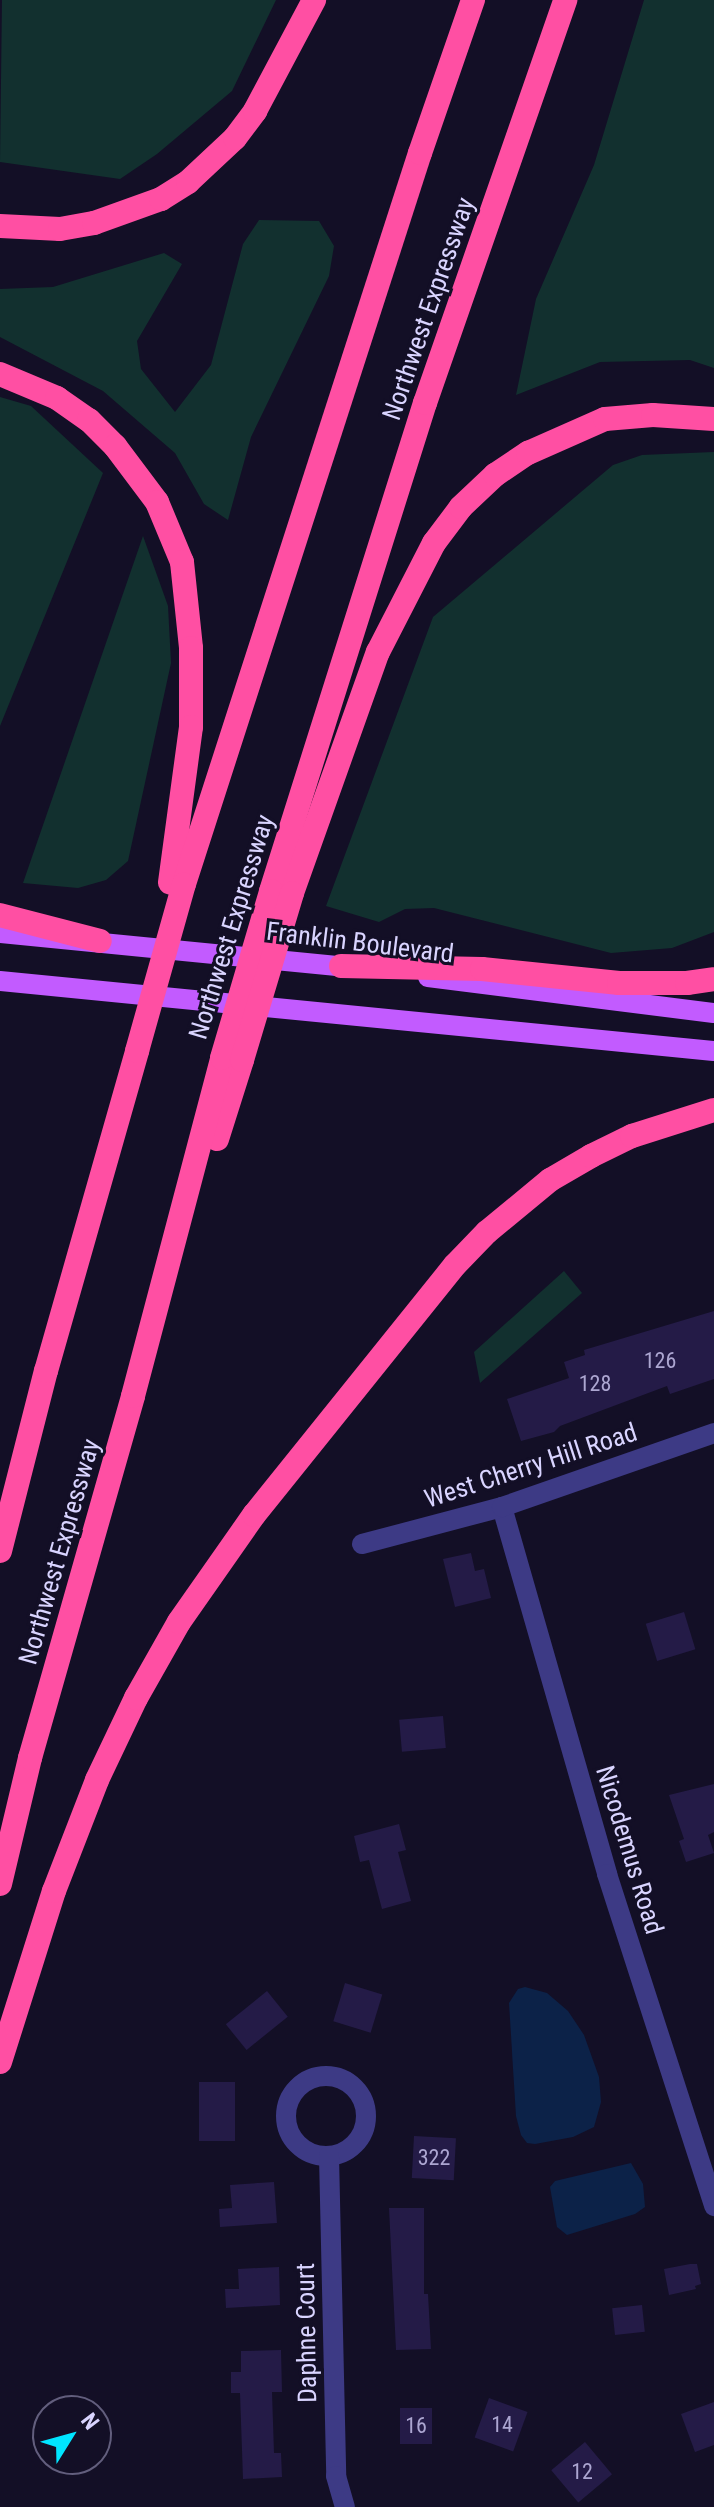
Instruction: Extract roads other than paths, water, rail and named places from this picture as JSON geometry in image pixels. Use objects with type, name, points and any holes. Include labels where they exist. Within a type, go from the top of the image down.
[{"type":"highway","points":[[0,226],[60,229],[94,223],[161,199],[188,182],[235,138],[255,111],[314,0]]},
{"type":"highway","name":"Northwest Expressway","points":[[0,1551],[46,1371],[157,978],[177,884],[473,0]]},
{"type":"highway","name":"Northwest Expressway","points":[[0,1884],[30,1758],[133,1396],[425,403],[565,0]]},
{"type":"highway","points":[[0,374],[57,398],[89,420],[115,446],[157,502],[182,562],[191,648],[191,727],[177,884]]},
{"type":"highway","points":[[281,892],[378,652],[434,543],[461,507],[495,475],[528,453],[605,419],[653,415],[714,419]]},
{"type":"highway","points":[[0,915],[100,941]]},
{"type":"highway","points":[[341,966],[482,969],[619,983],[687,983],[714,979]]},
{"type":"highway","points":[[0,2062],[54,1891],[97,1780],[136,1698],[179,1622],[254,1515],[455,1265],[498,1223],[550,1180],[591,1156],[632,1136],[714,1110]]},
{"type":"main road","name":"Franklin Boulevard","points":[[0,933],[341,966],[714,1013]]},
{"type":"main road","points":[[0,981],[714,1051]]},
{"type":"street","name":"West Cherry Hill Road","points":[[362,1544],[502,1507],[714,1433]]},
{"type":"street","name":"Nicodemus Road","points":[[502,1507],[607,1874],[714,2206]]},
{"type":"street","points":[[325,2075],[339,2077],[354,2087],[366,2110],[363,2133],[354,2145],[329,2156],[303,2149],[293,2138],[286,2121],[289,2099],[297,2088],[308,2079],[325,2075]]},
{"type":"street","name":"Daphne Court","points":[[329,2156],[336,2476],[345,2507]]},
{"type":"water","points":[[525,1987],[547,1993],[568,2011],[584,2035],[599,2077],[601,2102],[594,2127],[573,2137],[535,2144],[527,2143],[521,2135],[516,2116],[509,2003],[518,1989]]},
{"type":"water","points":[[631,2163],[643,2184],[645,2207],[635,2214],[567,2235],[557,2227],[550,2187],[555,2181]]}]
